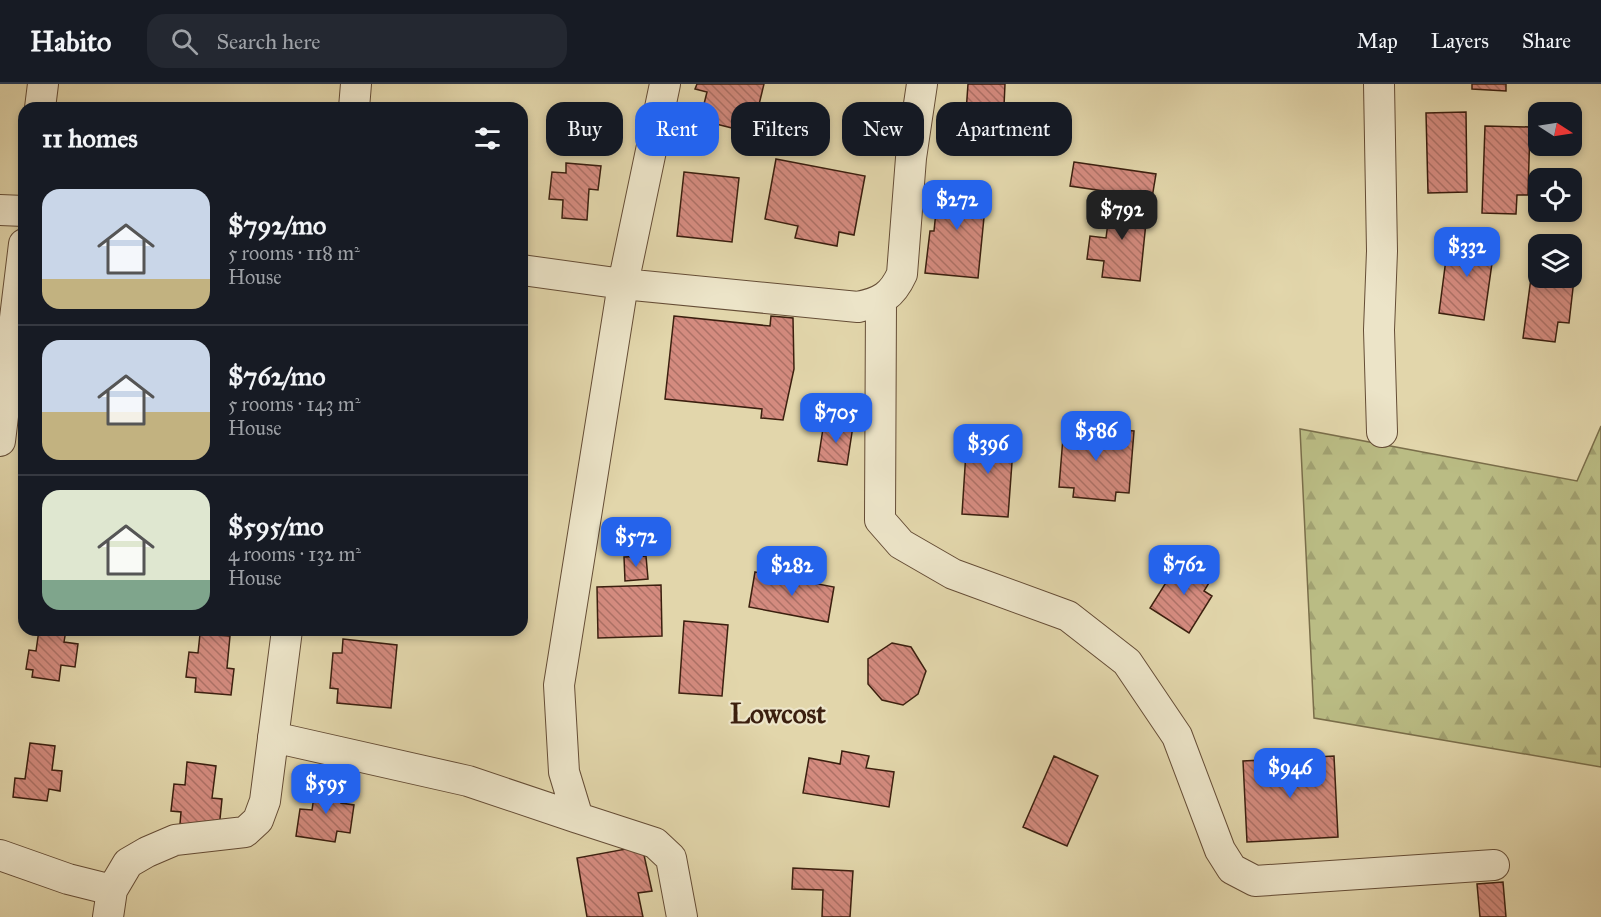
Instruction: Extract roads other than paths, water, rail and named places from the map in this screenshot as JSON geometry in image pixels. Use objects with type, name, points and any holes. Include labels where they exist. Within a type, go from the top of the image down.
[{"type":"street","points":[[41,102],[43,84]]},
{"type":"street","points":[[354,102],[356,84]]},
{"type":"street","points":[[578,818],[564,772],[559,685],[623,284],[665,84]]},
{"type":"street","points":[[528,271],[623,284],[858,307],[881,302],[894,290],[902,274],[911,158],[922,84]]},
{"type":"street","points":[[1379,84],[1382,251],[1379,330],[1382,432]]},
{"type":"street","points":[[0,210],[18,211]]},
{"type":"street","points":[[0,441],[18,292]]},
{"type":"street","points":[[881,302],[880,520],[901,544],[953,574],[1068,616],[1127,662],[1177,736],[1220,850],[1232,869],[1255,881],[1494,865]]},
{"type":"street","points":[[0,855],[68,879],[110,904],[128,863],[147,852],[175,840],[245,832],[258,820],[265,801],[286,636]]},
{"type":"street","points":[[273,737],[468,781],[655,843],[671,858],[682,917]]},
{"type":"district","name":"Lowcost","points":[[778,714]]}]
